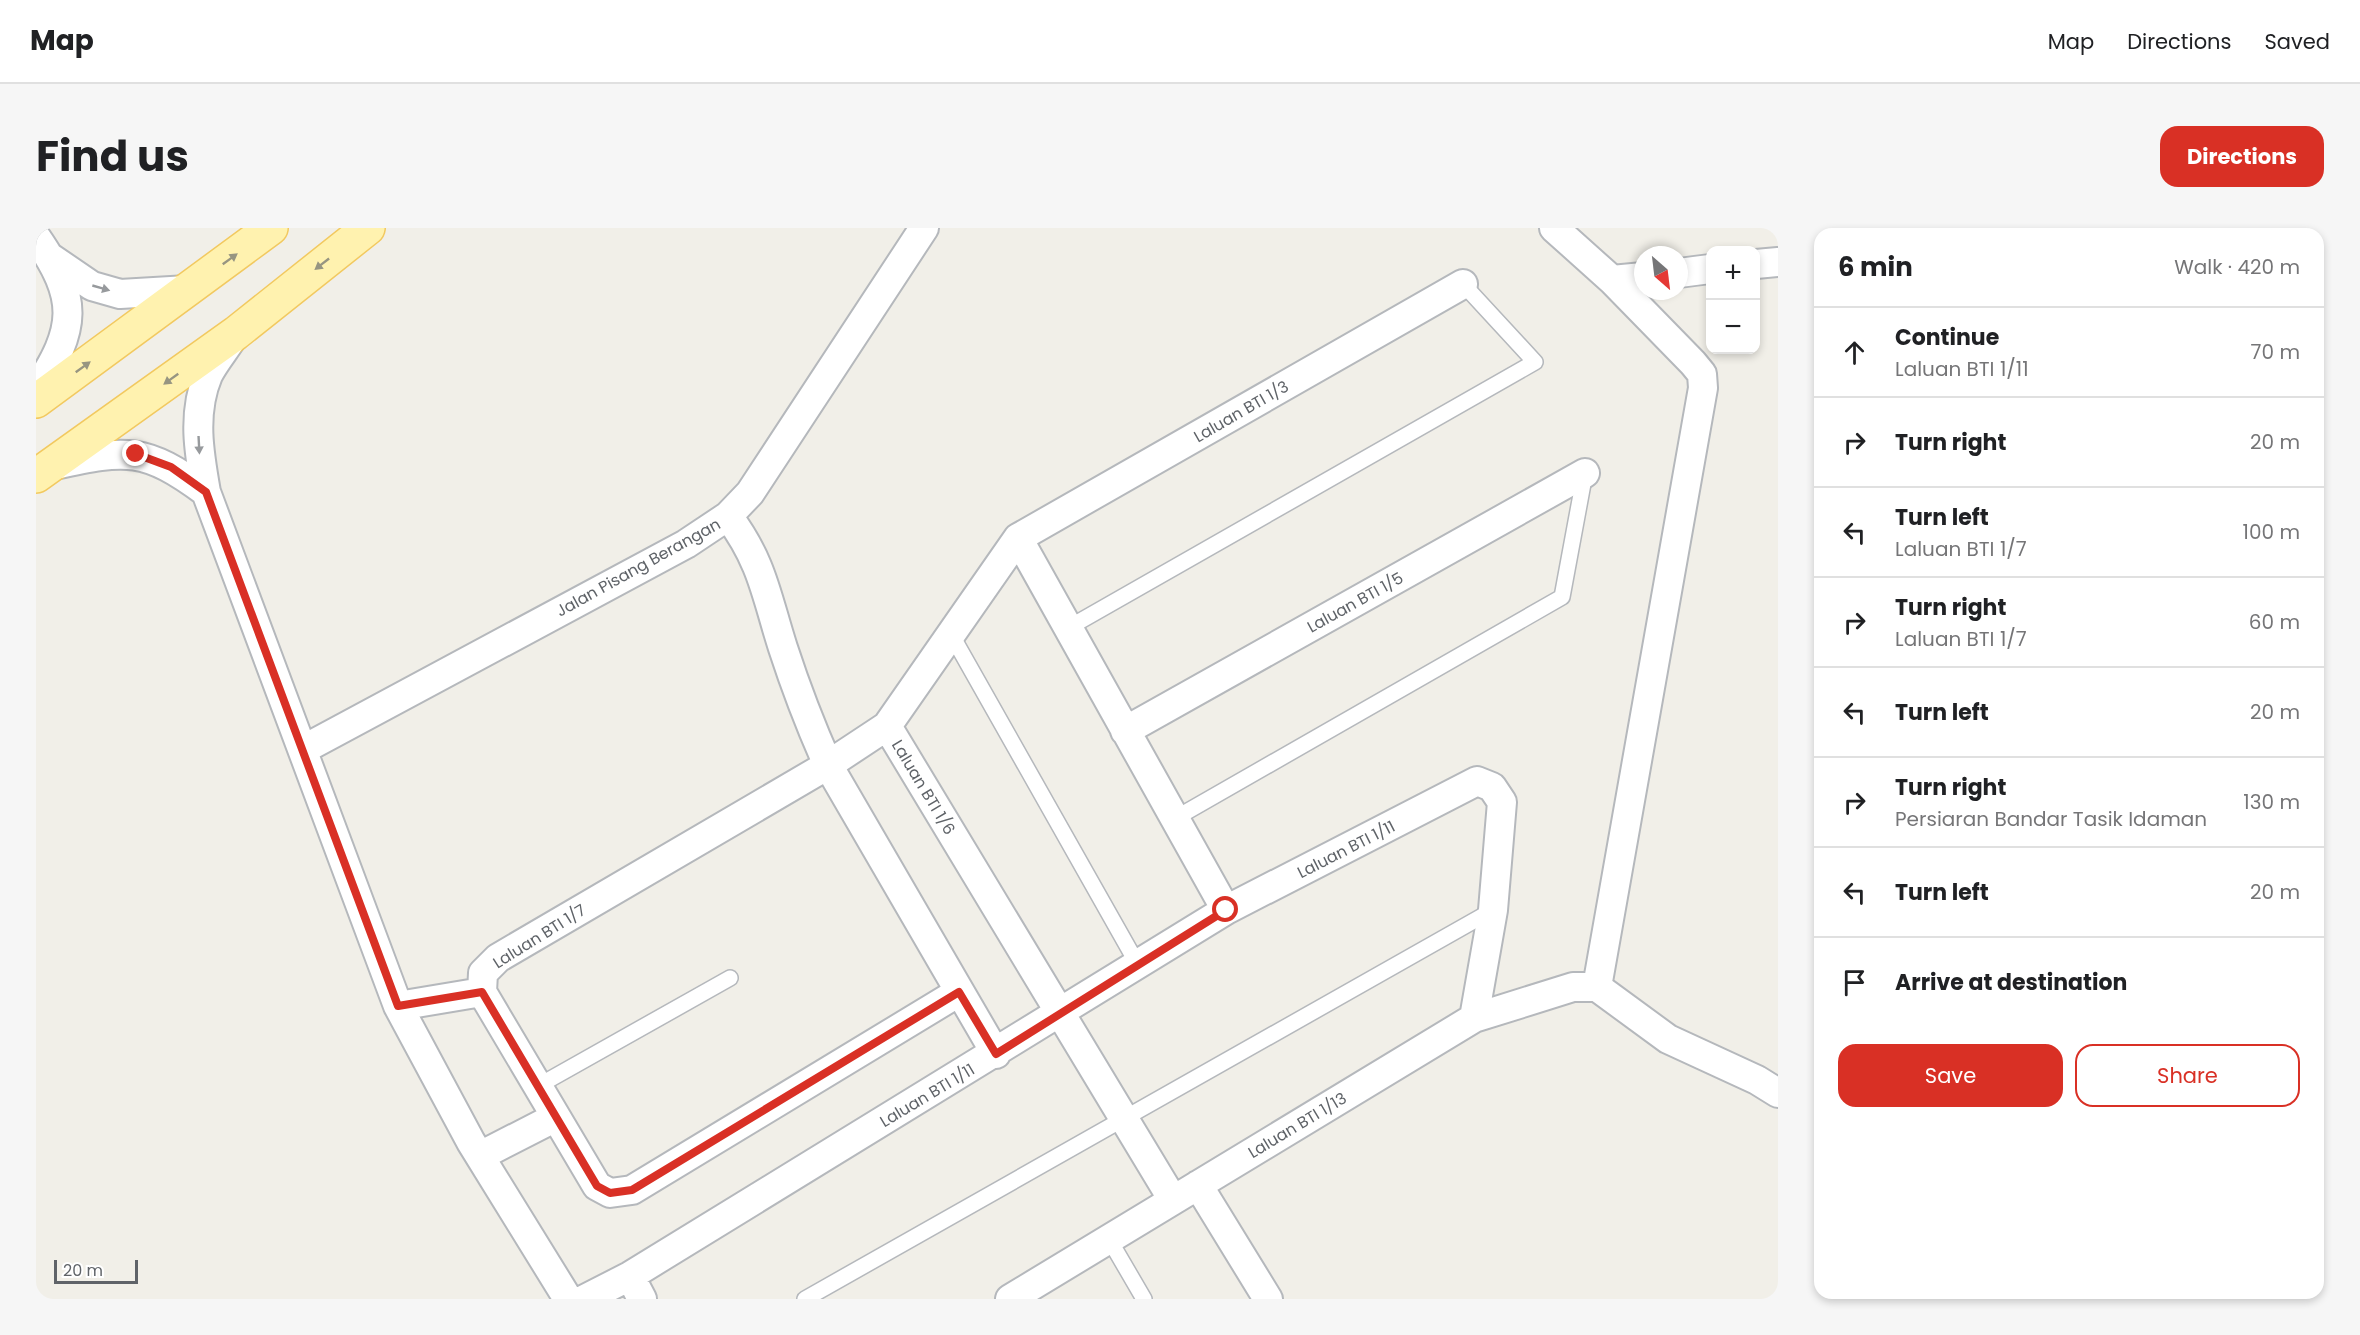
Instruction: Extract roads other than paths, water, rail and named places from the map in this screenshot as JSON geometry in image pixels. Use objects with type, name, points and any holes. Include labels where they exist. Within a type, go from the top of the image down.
[{"type":"main road","points":[[36,401],[271,228]]},
{"type":"main road","points":[[45,471],[236,333],[368,228]]},
{"type":"street","name":"Jalan Pisang Berangan","points":[[304,749],[686,544],[728,516],[750,494],[924,228]]},
{"type":"street","points":[[1554,228],[1612,280],[1693,363],[1702,374],[1703,388],[1597,987],[1668,1039],[1757,1080],[1778,1093]]},
{"type":"street","points":[[43,248],[92,286],[120,294],[188,290]]},
{"type":"street","points":[[36,390],[52,366],[67,328],[67,295],[43,248]]},
{"type":"street","points":[[1760,264],[1778,262]]},
{"type":"street","points":[[1688,272],[1706,270]]},
{"type":"street","points":[[1612,280],[1634,278]]},
{"type":"street","name":"Laluan BTI 1/3","points":[[1018,538],[1463,284]]},
{"type":"street","points":[[236,333],[208,375],[198,415],[200,456],[206,492],[304,749],[398,1006],[480,1156],[568,1299]]},
{"type":"street","points":[[45,471],[97,455],[136,454],[171,467],[206,492]]},
{"type":"street","name":"Laluan BTI 1/5","points":[[1125,731],[1585,473]]},
{"type":"street","points":[[728,516],[747,541],[761,571],[783,647],[808,719],[828,765],[996,1054]]},
{"type":"street","points":[[1018,538],[1226,910]]},
{"type":"street","name":"Laluan BTI 1/6","points":[[1018,538],[887,726],[1173,1200]]},
{"type":"street","name":"Laluan BTI 1/7","points":[[482,992],[483,973],[498,958],[828,765],[887,726]]},
{"type":"street","name":"Laluan BTI 1/11","points":[[585,1299],[636,1288],[996,1054],[1226,910],[1477,781],[1492,787],[1502,802],[1493,910]]},
{"type":"street","points":[[1474,1018],[1493,910]]},
{"type":"street","name":"Laluan BTI 1/13","points":[[1011,1299],[1474,1018],[1573,987],[1597,987]]},
{"type":"street","points":[[398,1006],[482,992],[597,1186],[610,1193],[632,1190],[959,992]]},
{"type":"street","points":[[480,1156],[556,1117]]},
{"type":"street","points":[[1198,1185],[1268,1299]]},
{"type":"lane","points":[[1068,628],[1535,362],[1463,284]]},
{"type":"lane","points":[[1174,819],[1562,597],[1585,473]]},
{"type":"lane","points":[[951,634],[1138,965]]},
{"type":"lane","points":[[805,1299],[1493,910]]},
{"type":"lane","points":[[538,1086],[730,978]]},
{"type":"lane","points":[[1109,1239],[1144,1299]]}]
